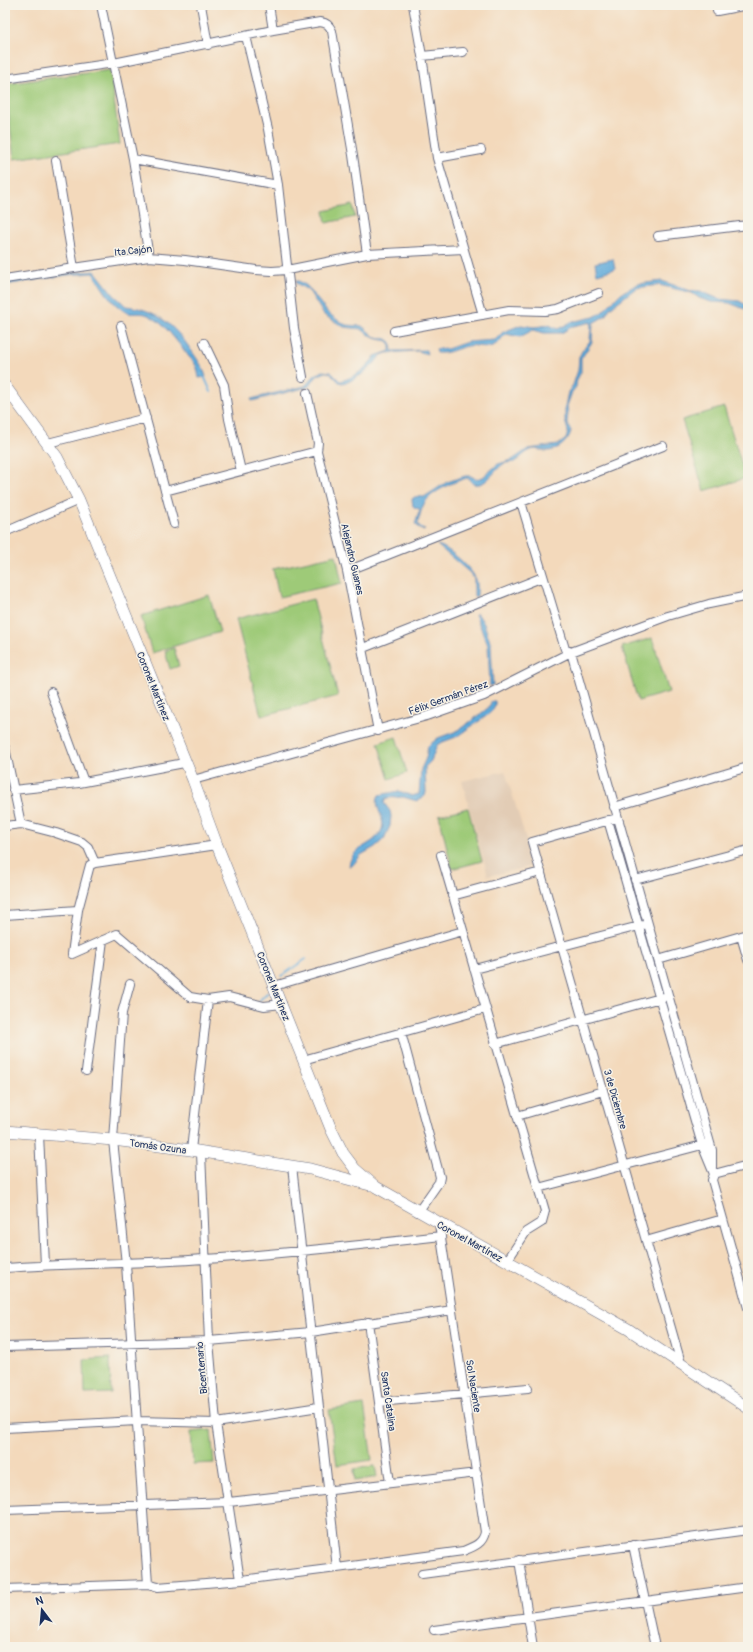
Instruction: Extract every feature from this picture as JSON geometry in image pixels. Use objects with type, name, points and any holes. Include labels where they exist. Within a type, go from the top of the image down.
[{"type":"main road","name":"Coronel Martínez","points":[[5,386],[48,443],[64,469],[79,500],[184,763],[193,780],[217,845],[282,1004],[303,1060],[331,1129],[343,1153],[355,1169],[376,1187],[439,1224],[628,1329],[748,1408]]},
{"type":"main road","name":"Tomás Ozuna","points":[[5,1131],[113,1140],[196,1151],[310,1169],[376,1187]]},
{"type":"main road","name":"Tomás Ozuna","points":[[310,1169],[355,1169]]},
{"type":"street","points":[[101,5],[133,159],[149,258]]},
{"type":"street","points":[[200,5],[208,45]]},
{"type":"street","points":[[269,5],[273,30]]},
{"type":"street","points":[[412,5],[422,56],[437,158],[483,316]]},
{"type":"street","points":[[717,11],[748,5]]},
{"type":"street","points":[[5,79],[114,64],[273,30],[320,22],[326,23],[330,26],[352,148],[367,254]]},
{"type":"street","points":[[246,36],[268,129],[278,185],[294,328],[303,377]]},
{"type":"street","points":[[422,56],[463,52]]},
{"type":"street","points":[[437,158],[481,150]]},
{"type":"street","points":[[133,159],[278,185]]},
{"type":"street","points":[[56,161],[74,268]]},
{"type":"street","points":[[658,236],[748,225]]},
{"type":"street","name":"Ita Cajón","points":[[5,279],[149,258],[185,260],[256,270],[287,270],[367,254],[463,249]]},
{"type":"street","points":[[394,332],[509,310],[545,311],[558,309],[599,293]]},
{"type":"street","points":[[121,326],[174,524]]},
{"type":"street","points":[[204,343],[224,385],[229,419],[241,471]]},
{"type":"street","name":"Alejandro Guanes","points":[[307,394],[318,443],[317,451],[347,571],[378,731]]},
{"type":"street","points":[[48,443],[146,418]]},
{"type":"street","points":[[347,571],[663,446]]},
{"type":"street","points":[[165,491],[317,451]]},
{"type":"street","points":[[5,532],[79,500]]},
{"type":"street","points":[[521,502],[565,649],[571,652],[648,924],[713,1171],[712,1180],[748,1308]]},
{"type":"street","points":[[363,648],[543,577]]},
{"type":"street","name":"Félix Germán Pérez","points":[[193,780],[378,731],[428,716],[484,696],[571,652],[668,616],[709,604],[748,596]]},
{"type":"street","points":[[51,692],[84,782]]},
{"type":"street","points":[[5,748],[21,824]]},
{"type":"street","points":[[13,790],[62,786],[184,763]]},
{"type":"street","points":[[614,807],[748,767]]},
{"type":"street","points":[[617,818],[608,820],[659,998],[706,1144]]},
{"type":"street","name":"3 de Diciembre","points":[[608,820],[532,842],[681,1363]]},
{"type":"street","points":[[5,826],[21,824],[56,833],[82,842],[88,847],[95,863]]},
{"type":"street","points":[[217,845],[90,865],[78,910],[72,954],[114,934],[119,936],[190,997],[208,1000],[229,997],[264,1006],[282,1004]]},
{"type":"street","points":[[635,880],[748,850]]},
{"type":"street","points":[[441,855],[545,1211],[544,1220],[526,1232],[507,1261]]},
{"type":"street","points":[[452,896],[540,872]]},
{"type":"street","points":[[5,915],[78,910]]},
{"type":"street","points":[[474,969],[648,924]]},
{"type":"street","points":[[274,986],[463,932]]},
{"type":"street","points":[[658,960],[744,935],[748,960]]},
{"type":"street","points":[[86,1071],[103,940]]},
{"type":"street","points":[[130,984],[122,1013],[113,1140],[126,1264],[144,1505],[148,1584]]},
{"type":"street","points":[[496,1044],[668,996]]},
{"type":"street","name":"Bicentenario","points":[[208,1000],[196,1151],[206,1259],[208,1342],[216,1423],[240,1580]]},
{"type":"street","points":[[303,1060],[485,1009]]},
{"type":"street","points":[[401,1032],[440,1177],[439,1182],[418,1212]]},
{"type":"street","points":[[517,1116],[603,1092]]},
{"type":"street","points":[[39,1134],[45,1265]]},
{"type":"street","points":[[538,1188],[706,1144]]},
{"type":"street","points":[[713,1171],[748,1165]]},
{"type":"street","points":[[5,1589],[148,1584],[158,1587],[240,1580],[337,1568],[292,1166]]},
{"type":"street","points":[[646,1241],[723,1219]]},
{"type":"street","name":"Sol Naciente","points":[[337,1568],[463,1551],[480,1543],[484,1538],[485,1532],[477,1473],[439,1224]]},
{"type":"street","points":[[5,1268],[45,1265],[126,1264],[206,1259],[302,1251],[441,1236]]},
{"type":"street","points":[[5,1347],[208,1342],[311,1332],[452,1310]]},
{"type":"street","name":"Santa Catalina","points":[[368,1322],[390,1483]]},
{"type":"street","points":[[379,1402],[528,1388]]},
{"type":"street","points":[[5,1428],[137,1421],[216,1423],[319,1407]]},
{"type":"street","points":[[5,1510],[229,1502],[477,1473]]},
{"type":"street","points":[[422,1574],[748,1530]]},
{"type":"street","points":[[633,1545],[655,1647]]},
{"type":"street","points":[[519,1560],[533,1647]]},
{"type":"street","points":[[434,1630],[748,1587]]},
{"type":"shaded area","points":[[505,771],[527,842],[532,866],[488,876],[462,781]]},
{"type":"green space","points":[[110,70],[120,144],[14,159],[5,84]]},
{"type":"green space","points":[[353,205],[355,217],[326,223],[324,211]]},
{"type":"green space","points":[[724,407],[746,478],[704,491],[682,420]]},
{"type":"green space","points":[[336,555],[342,583],[279,597],[273,569]]},
{"type":"green space","points":[[209,595],[220,632],[152,653],[141,616]]},
{"type":"green space","points":[[313,599],[338,696],[261,716],[236,619]]},
{"type":"green space","points":[[652,638],[669,692],[638,701],[622,647]]},
{"type":"green space","points":[[174,648],[179,666],[170,669],[165,651]]},
{"type":"green space","points":[[396,737],[407,773],[389,779],[378,743]]},
{"type":"green space","points":[[468,808],[482,861],[452,869],[439,815]]},
{"type":"green space","points":[[613,826],[616,826],[641,918],[640,918]]},
{"type":"green space","points":[[110,1358],[111,1393],[85,1394],[84,1360]]},
{"type":"green space","points":[[364,1405],[372,1460],[337,1465],[329,1410]]},
{"type":"green space","points":[[211,1430],[214,1463],[193,1464],[191,1432]]},
{"type":"green space","points":[[375,1466],[377,1477],[355,1481],[354,1469]]},
{"type":"water","points":[[613,259],[615,269],[597,274],[595,263]]},
{"type":"water","points":[[95,271],[114,295],[126,306],[137,308],[155,315],[171,326],[185,341],[202,366],[206,377],[199,378],[197,367],[170,333],[160,323],[148,315],[127,312],[119,307],[107,294],[93,273],[67,275],[5,285],[5,283],[67,273]]},
{"type":"water","points":[[296,281],[299,281],[307,286],[328,313],[346,325],[362,326],[375,337],[387,339],[391,342],[392,351],[426,350],[427,354],[418,351],[387,353],[380,356],[374,364],[361,375],[348,382],[339,382],[330,373],[326,372],[317,376],[308,387],[252,401],[251,399],[305,386],[315,375],[323,371],[331,372],[340,381],[345,380],[360,372],[375,356],[390,351],[390,345],[387,341],[374,338],[361,329],[344,327],[324,315],[309,291],[296,283]]},
{"type":"water","points":[[662,281],[691,291],[700,291],[719,299],[739,301],[748,306],[748,310],[729,303],[711,302],[699,298],[692,293],[659,285],[636,288],[610,308],[605,316],[593,323],[592,342],[581,359],[581,372],[567,406],[567,423],[571,431],[565,442],[551,451],[536,449],[531,450],[514,462],[502,465],[482,483],[473,484],[468,478],[457,481],[437,491],[423,506],[418,522],[418,525],[425,530],[423,531],[415,524],[420,509],[413,506],[413,498],[418,496],[424,497],[447,482],[465,476],[471,476],[476,479],[483,477],[498,464],[512,460],[528,449],[558,445],[566,439],[568,431],[565,421],[565,406],[568,392],[573,385],[578,370],[579,357],[590,341],[591,322],[573,326],[560,333],[544,333],[533,330],[520,337],[506,334],[496,344],[489,347],[471,346],[441,353],[437,353],[436,349],[447,349],[467,342],[495,340],[503,332],[521,325],[534,327],[549,325],[558,329],[571,322],[594,317],[601,313],[621,293],[638,284]]},
{"type":"water","points":[[437,545],[447,549],[465,564],[474,575],[477,582],[477,596],[474,597],[474,579],[470,573]]},
{"type":"water","points":[[475,614],[478,614],[484,624],[491,644],[493,685],[490,686],[488,645]]},
{"type":"water","points":[[492,701],[495,701],[495,706],[493,710],[485,717],[456,737],[437,745],[431,761],[425,767],[426,793],[422,799],[417,801],[403,797],[386,798],[384,803],[390,811],[391,816],[390,826],[384,839],[375,847],[361,855],[352,866],[349,866],[351,859],[357,851],[371,842],[380,833],[383,823],[377,805],[379,795],[399,791],[412,796],[419,794],[421,769],[426,758],[428,746],[438,738],[457,731],[488,708]]},
{"type":"waterway","points":[[10,282],[30,280]]},
{"type":"waterway","points":[[204,376],[211,392]]},
{"type":"waterway","points":[[281,976],[306,959]]},
{"type":"waterway","points":[[259,1001],[268,992]]}]
